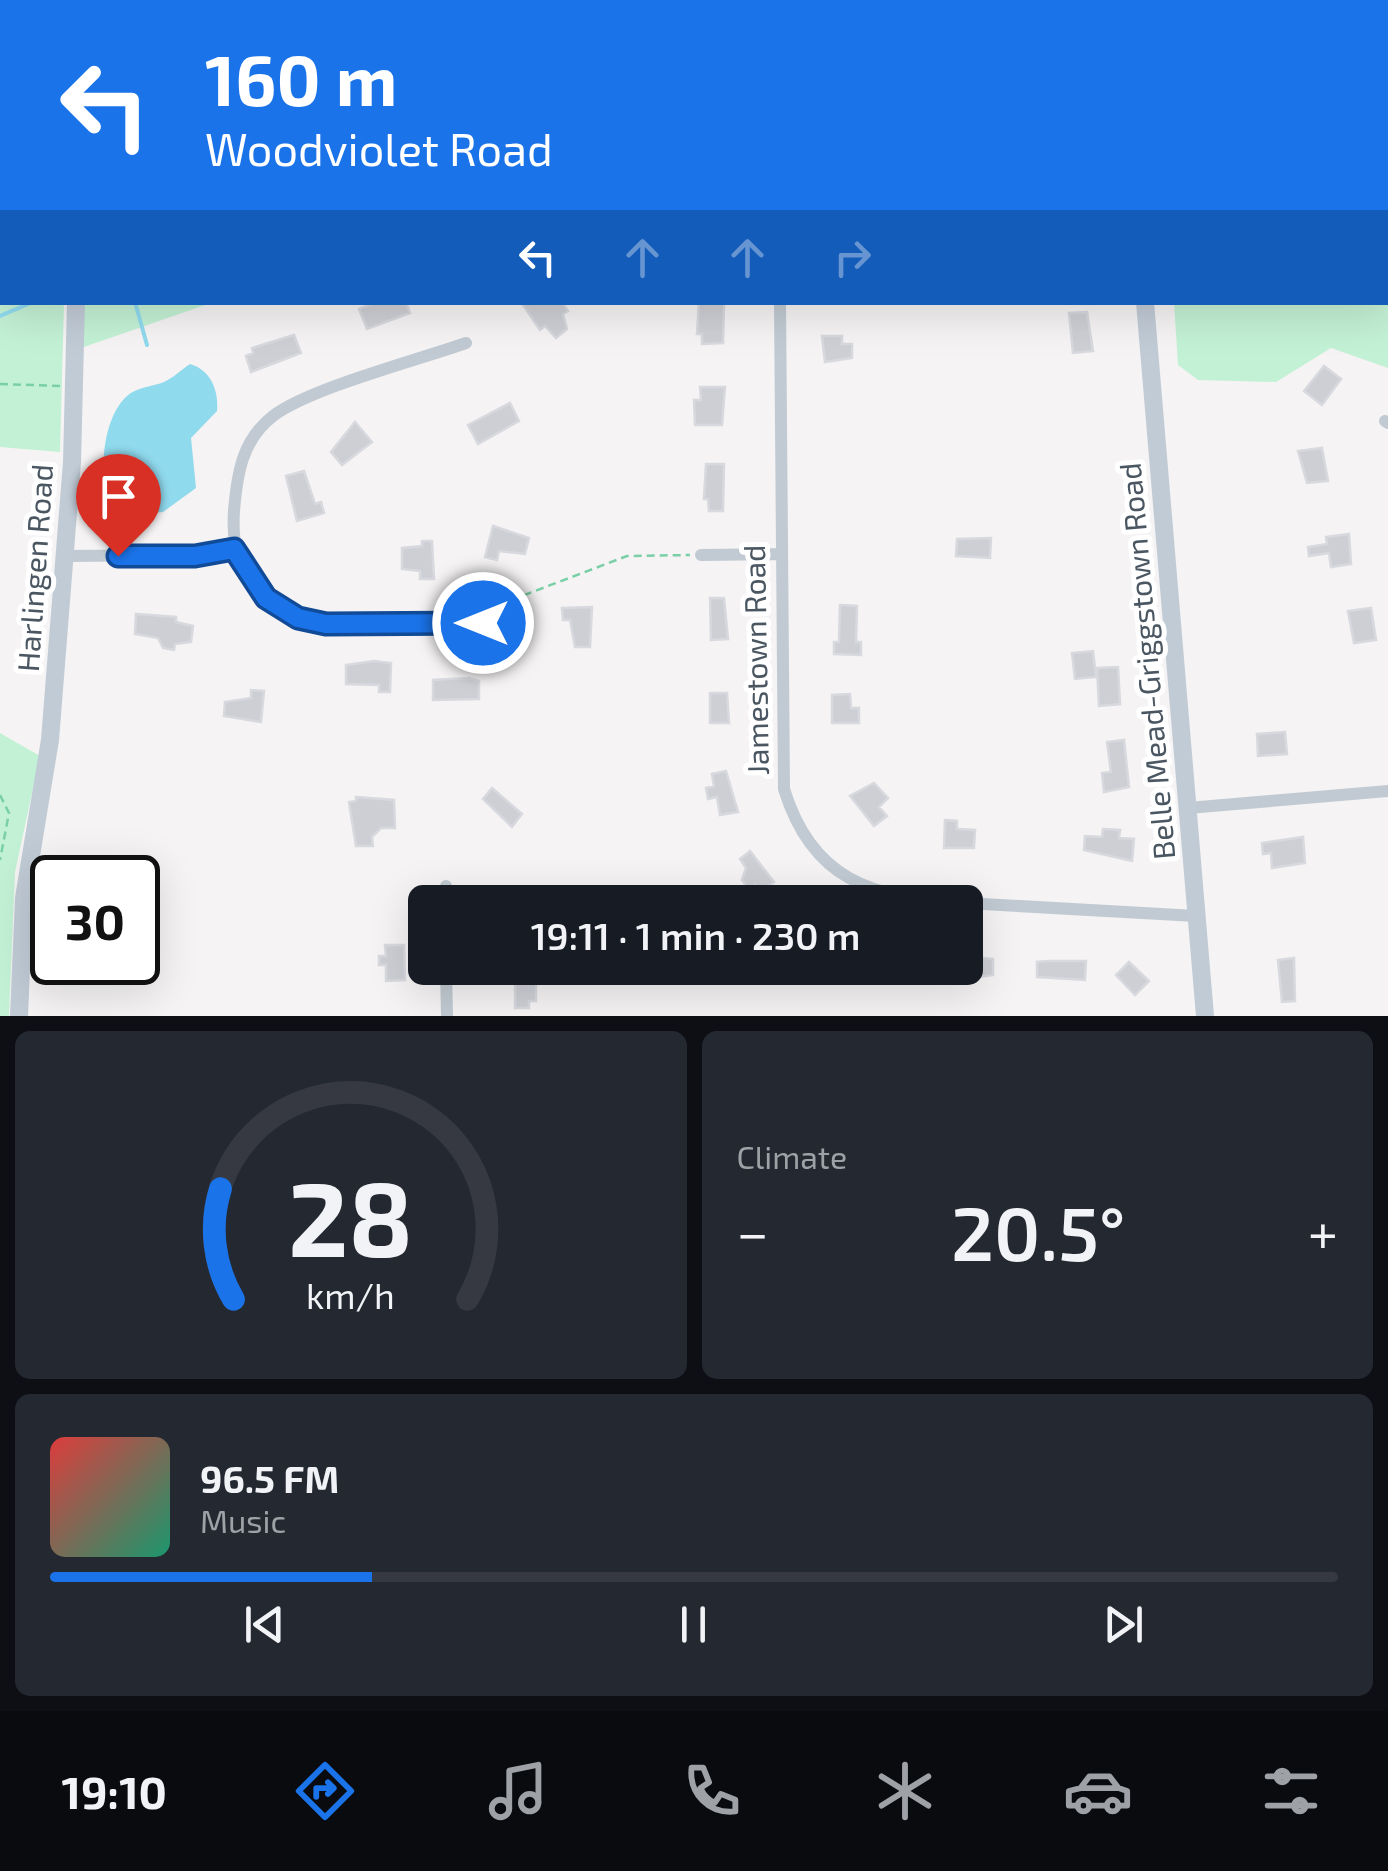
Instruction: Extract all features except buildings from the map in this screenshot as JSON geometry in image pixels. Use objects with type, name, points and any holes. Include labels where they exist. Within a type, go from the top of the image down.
[{"type":"street","name":"Jamestown Road","points":[[780,305],[780,770],[798,827],[821,857],[861,885]]},
{"type":"street","name":"Belle Mead-Griggstown Road","points":[[1145,305],[1205,1016]]},
{"type":"street","name":"Harlingen Road","points":[[19,1016],[24,898],[50,740],[65,556],[76,309]]},
{"type":"street","points":[[466,343],[302,400],[269,419],[240,461],[234,549],[266,598],[298,618],[326,624],[483,623]]},
{"type":"street","points":[[65,556],[176,556],[234,549]]},
{"type":"street","points":[[701,555],[780,554]]},
{"type":"street","points":[[1188,808],[1388,791]]},
{"type":"street","name":"Jamestown Road","points":[[983,904],[1196,916]]},
{"type":"street","points":[[446,985],[446,1016]]},
{"type":"path","points":[[0,384],[67,386]]},
{"type":"path","points":[[483,623],[506,602],[627,556],[701,555]]},
{"type":"path","points":[[0,795],[9,813],[0,860]]},
{"type":"green space","points":[[0,305],[64,305],[60,452],[0,447]]},
{"type":"green space","points":[[81,305],[205,305],[81,348]]},
{"type":"green space","points":[[1174,305],[1388,305],[1388,368],[1331,348],[1276,382],[1198,380],[1178,365]]},
{"type":"green space","points":[[0,733],[40,756],[15,872],[9,1016],[0,1016]]},
{"type":"water","points":[[190,364],[208,376],[217,403],[217,411],[191,438],[196,488],[163,512],[117,515],[110,503],[104,472],[111,421],[131,393],[164,382]]},
{"type":"waterway","points":[[0,316],[26,305]]},
{"type":"waterway","points":[[136,305],[147,345]]},
{"type":"route","points":[[118,556],[195,556],[234,549],[254,586],[266,598],[311,622],[483,623]]}]
